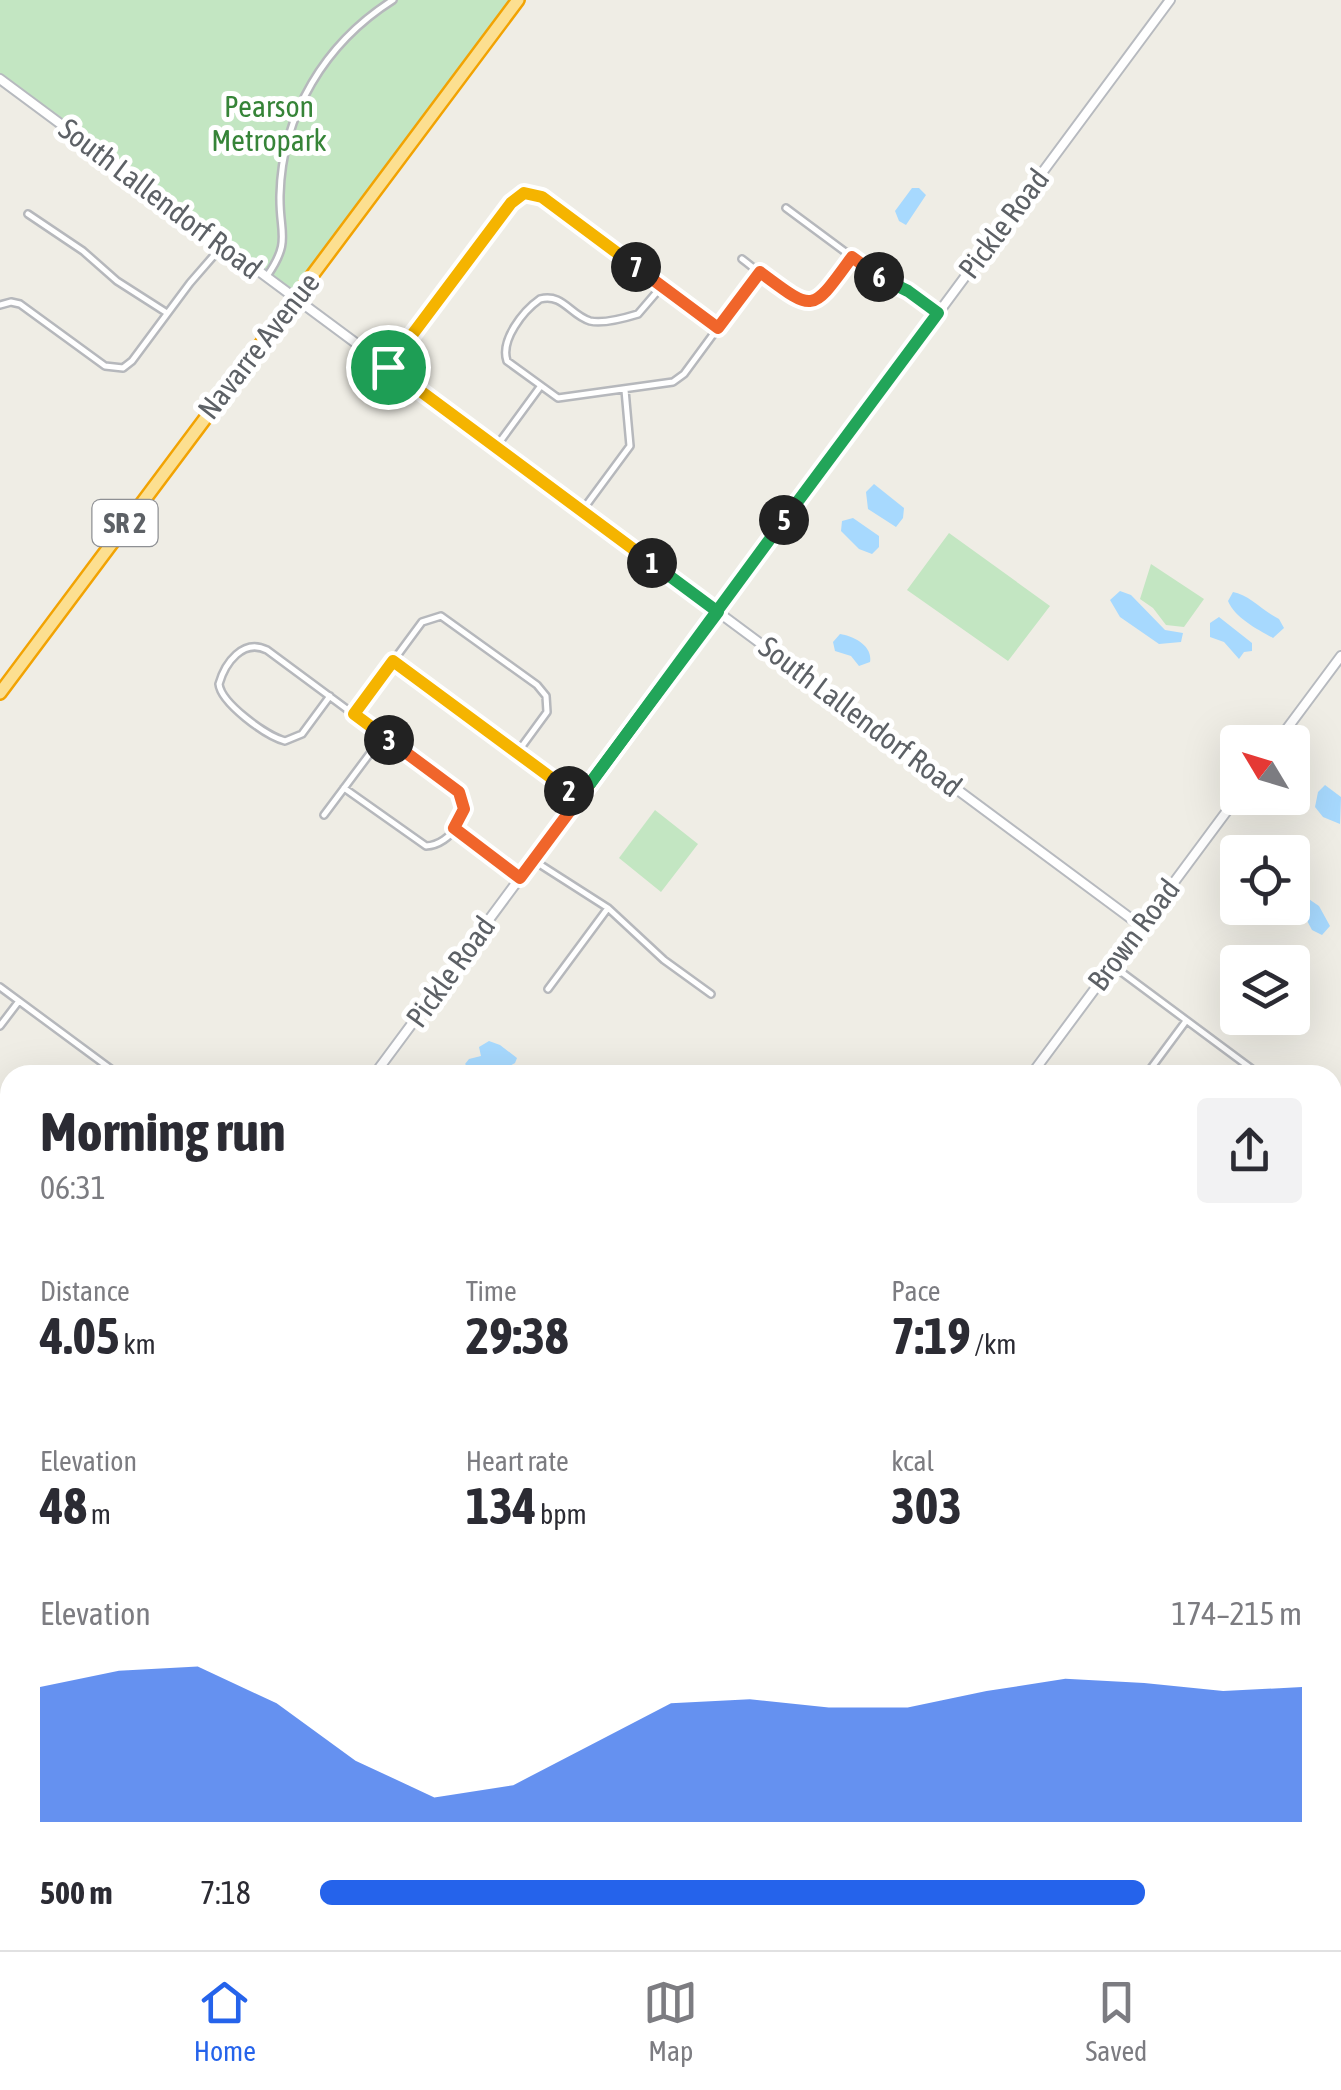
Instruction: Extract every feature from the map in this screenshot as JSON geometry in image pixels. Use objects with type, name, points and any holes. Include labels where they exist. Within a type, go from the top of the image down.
[{"type":"highway","name":"Navarre Avenue","points":[[0,692],[518,0]]},
{"type":"street","points":[[265,278],[283,250],[282,166],[290,128],[303,97],[347,36],[393,0]]},
{"type":"street","name":"Pickle Road","points":[[381,1065],[1170,0]]},
{"type":"street","name":"South Lallendorf Road","points":[[0,79],[1141,926]]},
{"type":"street","points":[[388,367],[511,203],[526,193],[542,197],[718,328]]},
{"type":"street","points":[[786,208],[938,313]]},
{"type":"street","points":[[28,214],[83,252],[112,278],[167,313]]},
{"type":"street","points":[[0,305],[20,304],[115,369],[130,363],[223,245]]},
{"type":"street","points":[[742,259],[798,300],[808,302],[823,296],[852,257]]},
{"type":"street","points":[[662,286],[638,314],[597,321],[587,320],[553,297],[535,302],[508,338],[504,352],[509,364],[560,399],[676,381],[760,272]]},
{"type":"street","points":[[496,447],[540,387]]},
{"type":"street","points":[[582,511],[631,443],[624,390]]},
{"type":"street","points":[[354,714],[422,622],[431,617],[449,620],[544,692],[548,701],[546,714],[517,752]]},
{"type":"street","points":[[330,696],[300,736],[281,740],[222,696],[220,680],[242,649],[259,646],[330,696],[459,792],[464,809],[441,843],[422,846],[344,788]]},
{"type":"street","points":[[1290,725],[1341,656]]},
{"type":"street","points":[[393,661],[579,798]]},
{"type":"street","points":[[324,815],[383,736]]},
{"type":"street","name":"Brown Road","points":[[1038,1065],[1224,815]]},
{"type":"street","points":[[454,828],[520,878]]},
{"type":"street","points":[[533,860],[608,908],[664,960],[711,994]]},
{"type":"street","points":[[548,989],[608,908]]},
{"type":"street","points":[[1112,965],[1247,1065]]},
{"type":"street","points":[[0,987],[105,1065]]},
{"type":"street","points":[[0,1026],[19,1001]]},
{"type":"street","points":[[1153,1065],[1186,1020]]},
{"type":"green space","name":"Pearson Metropark","points":[[0,0],[518,0],[295,301],[0,79]]},
{"type":"green space","points":[[949,533],[1050,606],[1008,661],[907,590]]},
{"type":"green space","points":[[1151,564],[1204,599],[1184,627],[1166,625],[1140,599]]},
{"type":"green space","points":[[655,810],[698,844],[661,892],[619,858]]},
{"type":"water","points":[[912,188],[919,188],[926,195],[906,225],[899,221],[895,211]]},
{"type":"water","points":[[874,484],[904,508],[896,527],[868,509],[866,492]]},
{"type":"water","points":[[853,518],[879,536],[879,547],[872,554],[859,549],[841,531],[842,521]]},
{"type":"water","points":[[1120,591],[1131,595],[1165,630],[1183,633],[1181,642],[1159,644],[1120,617],[1110,600]]},
{"type":"water","points":[[1233,592],[1279,619],[1284,628],[1273,638],[1247,622],[1228,601]]},
{"type":"water","points":[[1219,617],[1252,643],[1252,651],[1244,652],[1239,659],[1224,642],[1210,637],[1210,623]]},
{"type":"water","points":[[840,634],[861,643],[869,651],[870,662],[859,666],[851,656],[835,651],[833,642]]},
{"type":"water","points":[[1325,785],[1341,797],[1340,824],[1323,817],[1315,807],[1318,792]]},
{"type":"water","points":[[1310,900],[1319,906],[1330,926],[1322,935],[1312,930]]},
{"type":"water","points":[[489,1041],[517,1058],[512,1065],[466,1065],[469,1059],[481,1056],[479,1047]]},
{"type":"route","points":[[388,367],[511,203],[526,193],[542,197],[718,328],[760,272],[801,302],[808,302],[823,296],[852,257],[938,313],[718,612],[520,878],[454,828],[464,809],[459,792],[354,714],[393,661],[579,798],[718,612],[388,367]]}]
